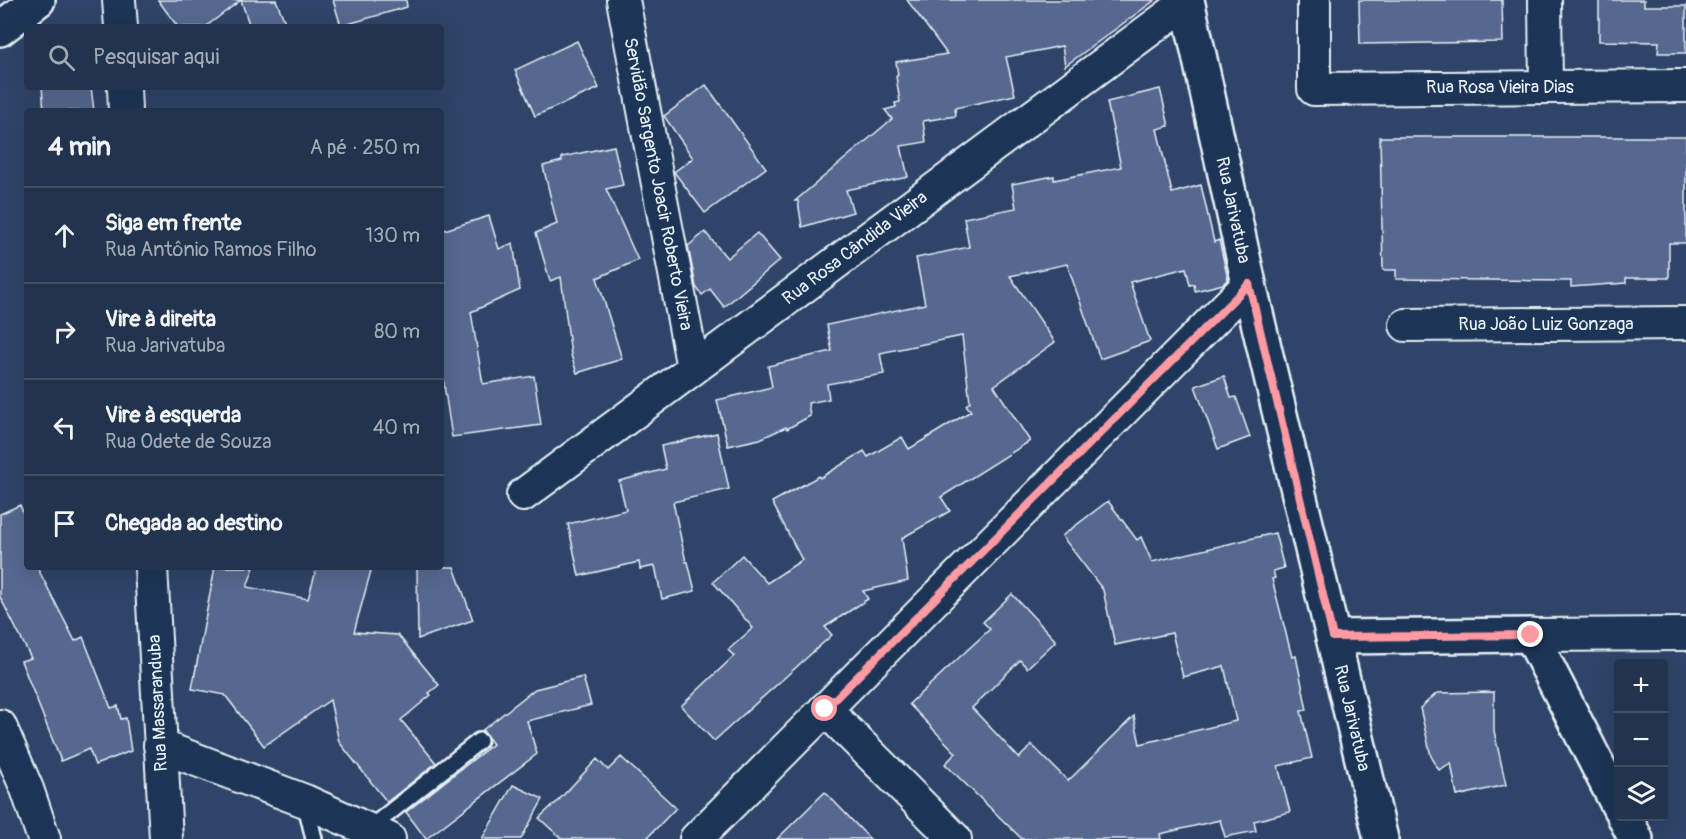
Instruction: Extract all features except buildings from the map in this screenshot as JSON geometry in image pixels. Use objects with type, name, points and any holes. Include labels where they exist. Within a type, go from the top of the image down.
[{"type":"main road","points":[[0,29],[38,0]]},
{"type":"main road","name":"Rua Jarivatuba","points":[[1187,1],[1249,284],[1380,839]]},
{"type":"main road","points":[[1333,637],[1531,635],[1614,798]]},
{"type":"main road","points":[[1627,821],[1636,839]]},
{"type":"street","points":[[119,0],[121,24]]},
{"type":"street","name":"Servidão Sargento Joacir Roberto Vieira","points":[[623,0],[693,368]]},
{"type":"street","name":"Rua Rosa Vieira Dias","points":[[1314,0],[1314,89],[1686,86]]},
{"type":"street","points":[[1545,0],[1546,87]]},
{"type":"street","name":"Rua Rosa Cândida Vieira","points":[[523,495],[1187,1]]},
{"type":"street","points":[[124,90],[125,108]]},
{"type":"street","points":[[696,839],[1249,284]]},
{"type":"street","name":"Rua João Luiz Gonzaga","points":[[1406,325],[1686,322]]},
{"type":"street","name":"Rua Massaranduba","points":[[151,570],[166,839]]},
{"type":"street","points":[[1531,635],[1686,634]]},
{"type":"street","points":[[825,709],[955,839]]},
{"type":"street","points":[[0,726],[27,789],[44,839]]},
{"type":"street","points":[[160,746],[305,801],[379,834]]},
{"type":"lane","points":[[379,834],[479,741]]},
{"type":"lane","points":[[305,801],[314,839]]},
{"type":"route","points":[[825,709],[1249,284],[1333,637],[1531,635]]}]
